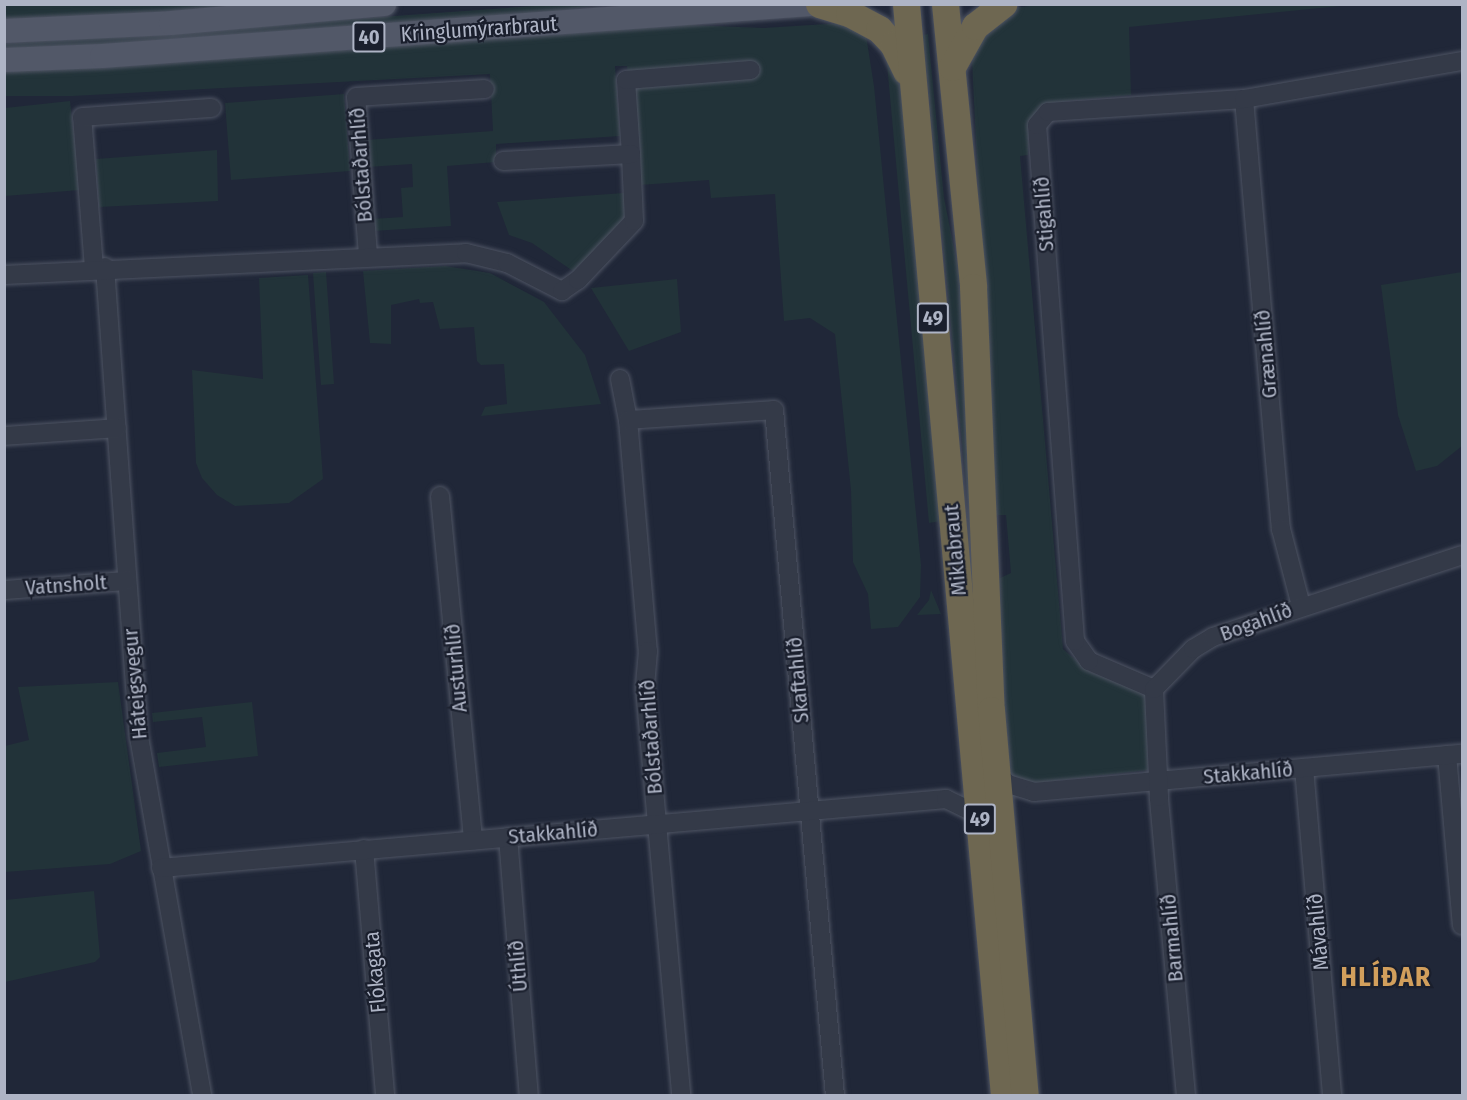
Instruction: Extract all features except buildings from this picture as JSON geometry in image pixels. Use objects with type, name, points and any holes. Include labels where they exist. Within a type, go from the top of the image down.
[{"type":"highway","points":[[819,4],[849,13],[879,29],[894,44],[911,84]]},
{"type":"highway","name":"Miklabraut","points":[[906,4],[911,84],[970,710],[990,819],[1025,1095]]},
{"type":"highway","name":"Miklabraut","points":[[945,4],[973,286],[996,772],[990,819],[1004,1095]]},
{"type":"highway","points":[[952,67],[975,26],[1003,4]]},
{"type":"main road","name":"Kringlumýrarbraut","points":[[4,31],[171,22],[384,4]]},
{"type":"main road","name":"Kringlumýrarbraut","points":[[4,60],[102,56],[810,4]]},
{"type":"street","name":"Stigahlíð","points":[[1154,689],[1089,661],[1075,641],[1037,125],[1048,112],[1244,99],[1462,61]]},
{"type":"street","points":[[4,275],[99,268],[433,252],[486,256],[562,291],[579,280],[634,221],[626,80],[750,70]]},
{"type":"street","name":"Bólstaðarhlíð","points":[[368,255],[356,97],[484,89]]},
{"type":"street","name":"Grænahlíð","points":[[1244,99],[1281,529],[1301,606]]},
{"type":"street","name":"Háteigsvegur","points":[[202,1095],[160,868],[139,737],[117,428],[82,117],[212,108]]},
{"type":"street","points":[[503,161],[631,154]]},
{"type":"street","name":"Bólstaðarhlíð","points":[[620,379],[628,420],[648,651],[645,689],[681,1095]]},
{"type":"street","name":"Skaftahlíð","points":[[628,420],[774,410],[835,1095]]},
{"type":"street","points":[[4,436],[117,428]]},
{"type":"street","name":"Austurhlíð","points":[[440,496],[472,840]]},
{"type":"street","name":"Bogahlíð","points":[[1154,689],[1192,649],[1213,637],[1301,606],[1462,555]]},
{"type":"street","name":"Vatnsholt","points":[[4,590],[127,581]]},
{"type":"street","points":[[1154,689],[1157,781]]},
{"type":"street","points":[[970,710],[968,778],[964,786],[946,799],[990,819]]},
{"type":"street","name":"Stakkahlíð","points":[[996,772],[1008,784],[1034,792],[1455,754]]},
{"type":"street","points":[[1455,754],[1462,925]]},
{"type":"street","name":"Mávahlíð","points":[[1304,768],[1332,1095]]},
{"type":"street","name":"Barmahlíð","points":[[1157,781],[1186,1095]]},
{"type":"street","name":"Stakkahlíð","points":[[990,819],[1034,792]]},
{"type":"street","name":"Stakkahlíð","points":[[160,868],[946,799]]},
{"type":"street","name":"Úthlíð","points":[[508,837],[529,1095]]},
{"type":"street","name":"Flókagata","points":[[364,849],[385,1095]]},
{"type":"shaded area","points":[[1046,4],[1350,5],[1129,27],[1131,95],[1066,101],[1041,110],[1029,124],[1028,155],[1020,156],[1063,649],[1090,672],[1147,695],[1148,770],[1025,784],[1003,770],[998,579],[1011,573],[1006,515],[994,515],[972,60],[979,32],[1012,8]]},
{"type":"shaded area","points":[[4,5],[313,5],[5,24]]},
{"type":"shaded area","points":[[548,5],[598,5],[539,14],[5,52],[4,44]]},
{"type":"shaded area","points":[[843,23],[866,35],[874,86],[921,565],[920,597],[898,627],[871,629],[868,594],[853,562],[851,490],[835,334],[810,318],[784,321],[775,194],[711,198],[709,180],[640,185],[627,66],[615,66],[620,136],[496,144],[496,162],[447,166],[451,226],[373,231],[372,219],[403,217],[401,188],[413,187],[412,164],[368,167],[366,140],[493,131],[490,74],[72,96],[5,96],[4,70],[688,25],[764,28]]},
{"type":"shaded area","points":[[928,34],[944,198],[959,273],[977,591],[970,614],[968,503],[923,35]]},
{"type":"shaded area","points":[[885,42],[900,66],[941,521],[929,523]]},
{"type":"shaded area","points":[[344,94],[350,171],[231,180],[225,103]]},
{"type":"shaded area","points":[[70,101],[80,190],[5,196],[5,108]]},
{"type":"shaded area","points":[[217,150],[218,201],[99,207],[96,159]]},
{"type":"shaded area","points":[[624,193],[626,214],[621,226],[573,271],[532,243],[509,235],[497,202]]},
{"type":"shaded area","points":[[445,266],[490,273],[544,302],[585,355],[601,404],[481,416],[485,407],[507,404],[504,364],[481,365],[477,361],[474,327],[440,329],[433,302],[420,303],[419,299],[391,305],[391,344],[370,343],[363,271]]},
{"type":"shaded area","points":[[326,272],[334,384],[321,385],[313,273]]},
{"type":"shaded area","points":[[1462,272],[1462,446],[1437,466],[1416,471],[1398,415],[1381,285]]},
{"type":"shaded area","points":[[308,275],[323,479],[289,503],[235,506],[217,495],[202,478],[196,463],[192,370],[263,379],[259,278]]},
{"type":"shaded area","points":[[677,279],[681,332],[629,351],[591,288]]},
{"type":"shaded area","points":[[931,590],[941,614],[917,615],[929,600]]},
{"type":"shaded area","points":[[118,682],[141,851],[110,864],[5,872],[5,746],[29,740],[18,687]]},
{"type":"shaded area","points":[[252,702],[258,756],[159,767],[157,753],[206,747],[202,717],[153,722],[152,713]]},
{"type":"shaded area","points":[[94,891],[100,957],[95,962],[5,982],[5,900]]},
{"type":"district","name":"HLÍÐAR","points":[[1386,978]]}]
